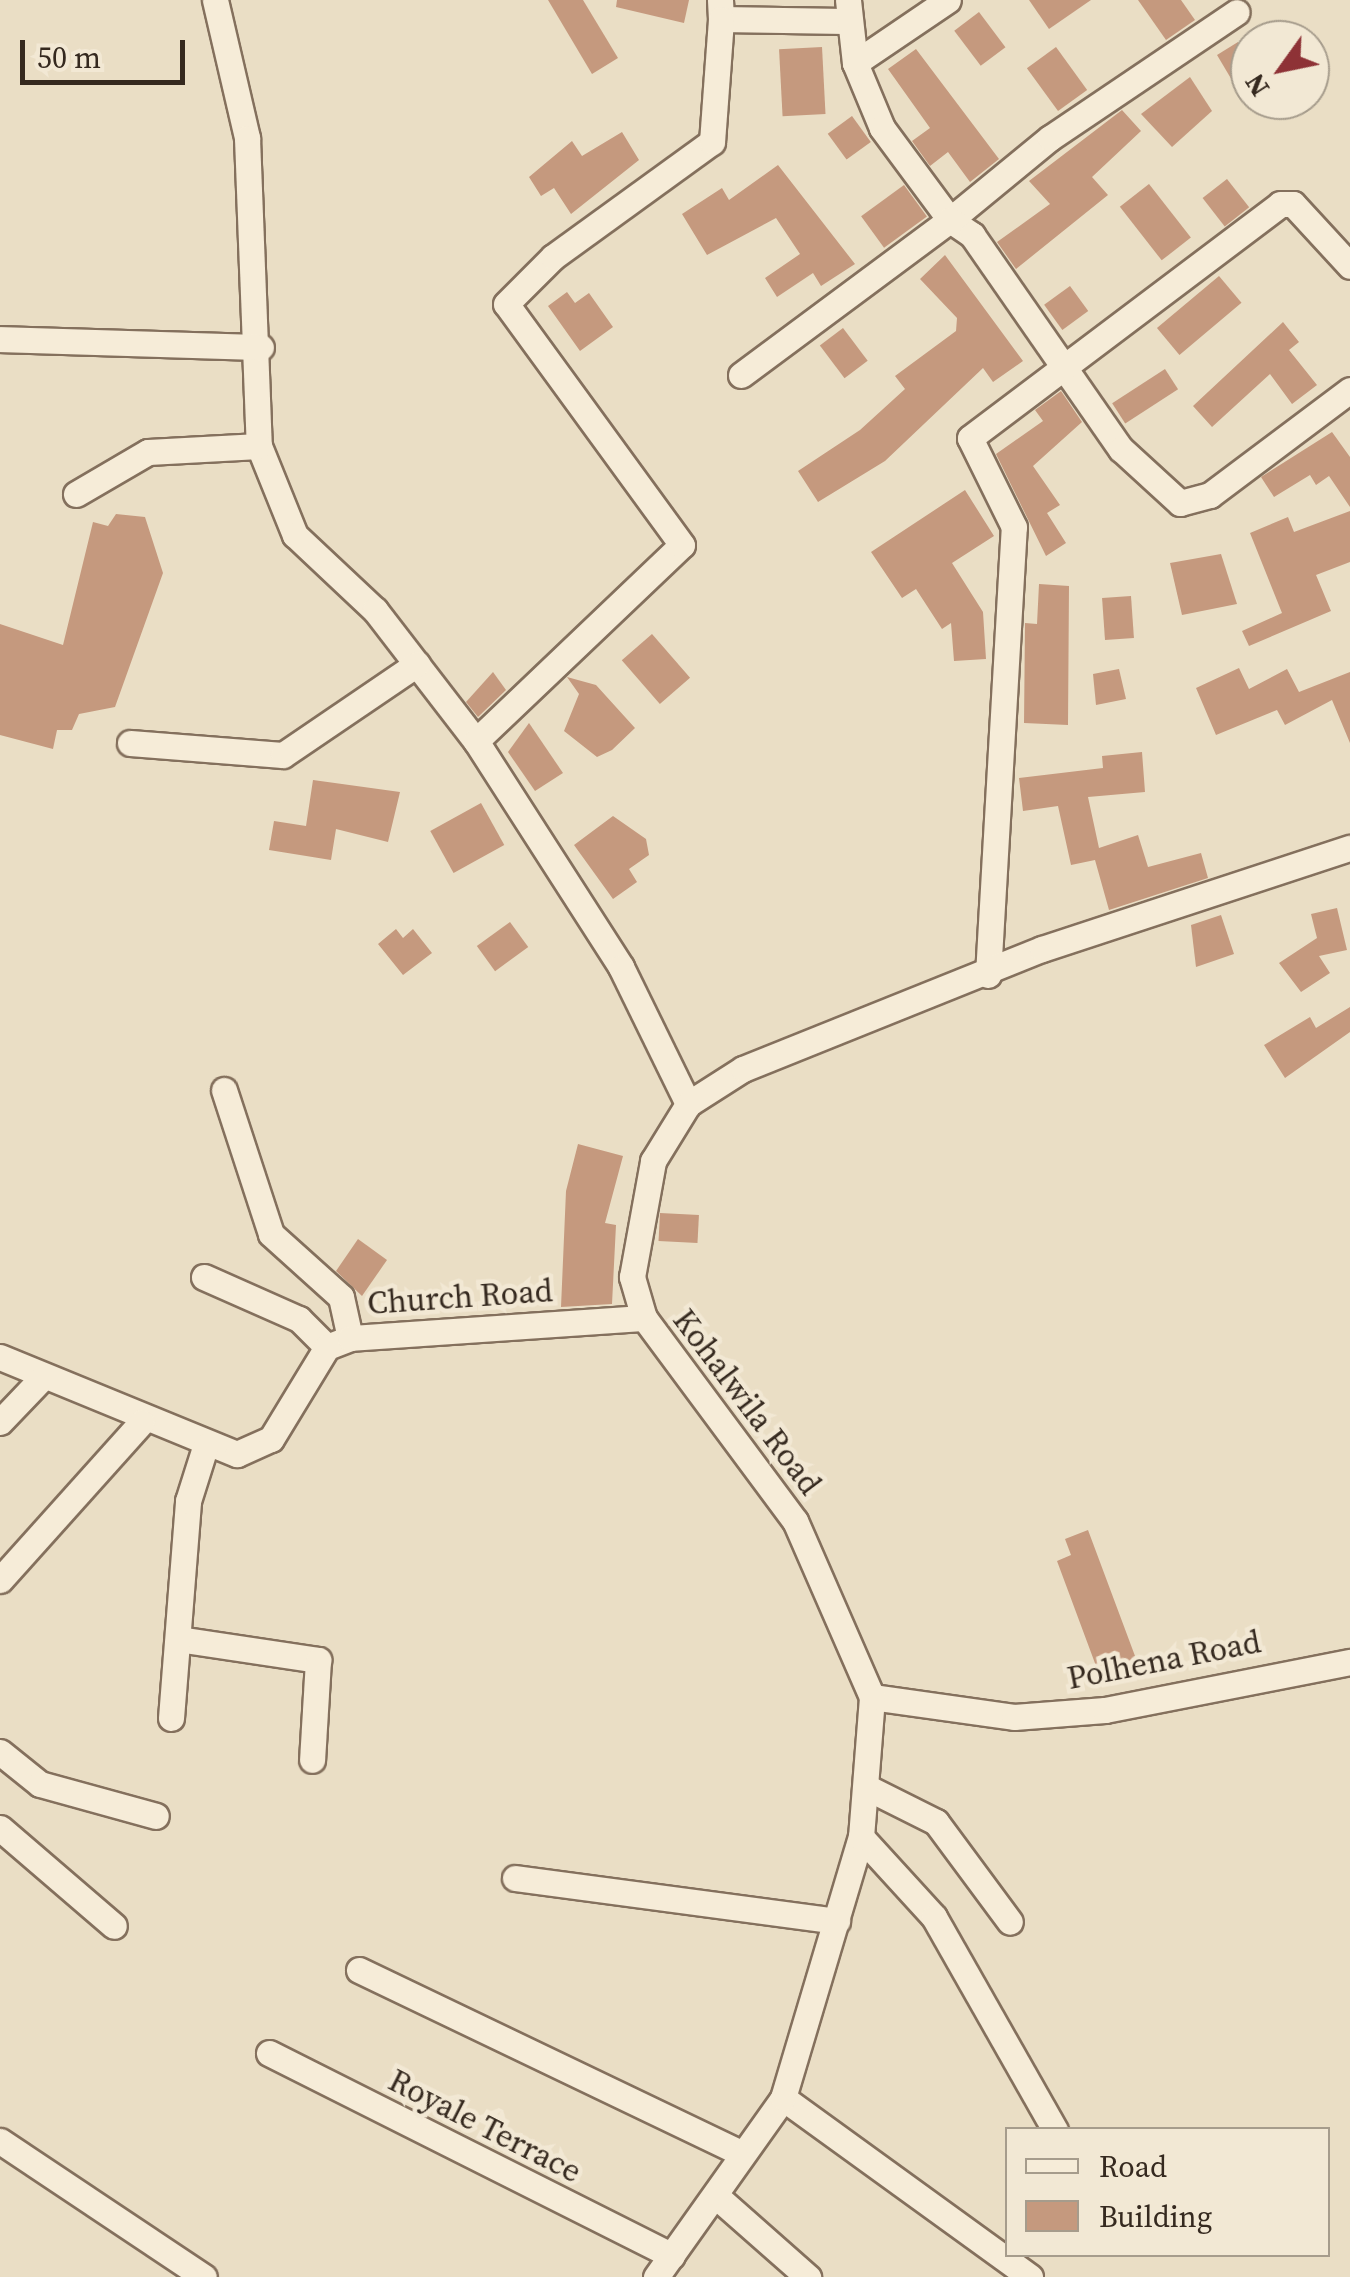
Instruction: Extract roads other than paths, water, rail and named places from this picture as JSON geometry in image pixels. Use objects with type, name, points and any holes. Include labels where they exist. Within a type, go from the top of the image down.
[{"type":"street","points":[[215,0],[246,138],[261,347],[258,446],[295,534],[417,664],[476,741],[621,966],[688,1104]]},
{"type":"street","points":[[855,64],[948,0]]},
{"type":"street","points":[[476,741],[682,545],[506,304],[552,258],[712,142],[721,9],[846,11],[855,64],[882,128],[950,220],[972,234],[1059,366],[1121,449],[1180,503],[1210,494],[1350,390]]},
{"type":"street","points":[[741,375],[950,220],[1050,138],[1238,12]]},
{"type":"street","points":[[988,976],[1014,528],[970,438],[1059,366],[1280,204],[1293,204],[1350,266]]},
{"type":"street","points":[[0,340],[261,347]]},
{"type":"street","points":[[76,494],[148,452],[258,446]]},
{"type":"street","points":[[130,743],[283,755],[417,664]]},
{"type":"street","name":"Kohalwila Road","points":[[656,2277],[716,2196],[741,2152],[783,2098],[861,1837],[868,1788],[872,1698],[795,1521],[644,1318],[632,1278],[638,1226],[653,1160],[688,1104],[743,1069],[988,976],[1042,948],[1350,848]]},
{"type":"street","points":[[204,1277],[299,1319],[338,1342],[340,1297],[271,1234],[224,1090]]},
{"type":"street","name":"Church Road","points":[[0,1357],[142,1422],[205,1447],[237,1454],[262,1446],[338,1342],[644,1318]]},
{"type":"street","points":[[0,1422],[42,1379]]},
{"type":"street","points":[[0,1580],[142,1422]]},
{"type":"street","points":[[171,1718],[188,1501],[205,1447]]},
{"type":"street","points":[[178,1639],[318,1660],[312,1760]]},
{"type":"street","name":"Polhena Road","points":[[872,1698],[1014,1717],[1087,1712],[1350,1662]]},
{"type":"street","points":[[0,1752],[40,1784],[156,1816]]},
{"type":"street","points":[[868,1788],[936,1822],[1010,1922]]},
{"type":"street","points":[[0,1828],[114,1926]]},
{"type":"street","points":[[861,1837],[934,1918],[1052,2127]]},
{"type":"street","points":[[515,1878],[837,1921]]},
{"type":"street","points":[[359,1970],[741,2152]]},
{"type":"street","name":"Royale Terrace","points":[[269,2053],[672,2256]]},
{"type":"street","points":[[783,2098],[1030,2277]]},
{"type":"street","points":[[0,2141],[204,2277]]},
{"type":"street","points":[[716,2196],[808,2277]]}]
